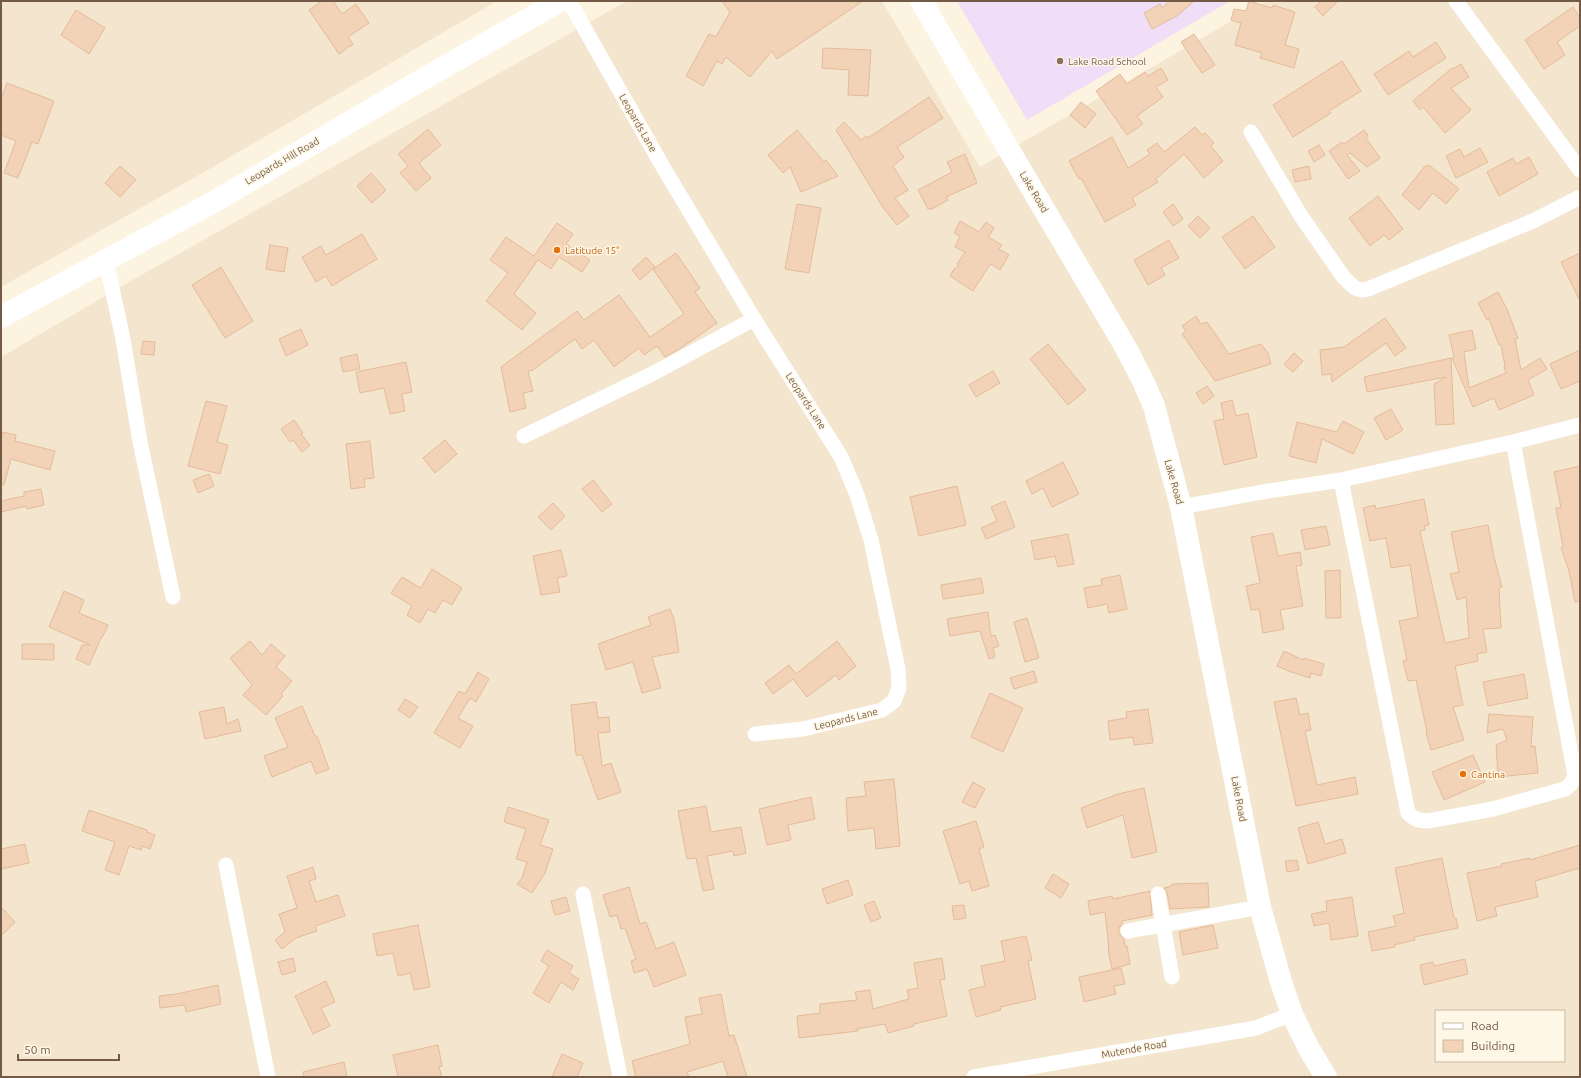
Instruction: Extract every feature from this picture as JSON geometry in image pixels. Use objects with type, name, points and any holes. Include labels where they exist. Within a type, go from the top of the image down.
[{"type":"main road","name":"Leopards Hill Road","points":[[1,317],[210,204],[411,86],[560,1]]},
{"type":"main road","name":"Lake Road","points":[[921,1],[1126,348],[1154,406],[1182,507],[1260,907],[1281,982],[1292,1014],[1309,1049],[1326,1077]]},
{"type":"street","name":"Leopards Lane","points":[[569,1],[659,160],[754,320],[841,457],[857,495],[871,540],[898,669],[899,688],[894,701],[882,710],[803,729],[755,734]]},
{"type":"street","points":[[1456,1],[1580,170]]},
{"type":"street","points":[[1251,132],[1301,216],[1344,278],[1355,288],[1361,290],[1368,289],[1461,249],[1533,221],[1580,197]]},
{"type":"street","points":[[106,261],[123,339],[140,442],[173,597]]},
{"type":"street","points":[[524,436],[652,374],[754,320]]},
{"type":"street","points":[[1182,507],[1262,492],[1341,480],[1513,442],[1580,425]]},
{"type":"street","points":[[1341,480],[1408,813],[1419,821],[1428,821],[1493,809],[1565,790],[1571,784],[1574,775],[1513,442]]},
{"type":"street","points":[[226,865],[268,1077]]},
{"type":"street","points":[[583,894],[620,1077]]},
{"type":"street","points":[[1158,894],[1172,977]]},
{"type":"street","points":[[1128,931],[1260,907]]},
{"type":"street","name":"Mutende Road","points":[[974,1077],[1256,1028],[1292,1014]]},
{"type":"shaded area","points":[[1,1],[497,1],[213,167],[1,287]]},
{"type":"shaded area","points":[[627,1],[882,1],[980,167],[1266,1],[1580,1],[1580,1077],[1,1077],[1,357],[129,282]]},
{"type":"shaded area","name":"Lake Road School","points":[[957,1],[1230,1],[1027,120]]},
{"type":"building","points":[[322,1],[333,1],[342,14],[356,4],[369,23],[348,37],[353,44],[339,54],[309,10]]},
{"type":"building","points":[[722,1],[863,1],[777,59],[772,51],[750,77],[726,57],[722,64],[717,61],[703,86],[686,76],[709,34],[716,37],[730,12]]},
{"type":"building","points":[[1170,1],[1194,1],[1177,16],[1152,29],[1144,13],[1160,4],[1162,8]]},
{"type":"building","points":[[1249,1],[1272,8],[1273,5],[1295,12],[1285,45],[1299,49],[1294,68],[1260,58],[1262,53],[1235,45],[1241,23],[1231,20],[1234,9],[1246,11]]},
{"type":"building","points":[[1321,1],[1338,1],[1323,16],[1315,7]]},
{"type":"building","points":[[1573,7],[1580,18],[1580,26],[1557,42],[1565,55],[1544,69],[1525,40]]},
{"type":"building","points":[[76,10],[105,28],[89,54],[61,35]]},
{"type":"building","points":[[1194,34],[1215,65],[1202,73],[1181,42]]},
{"type":"building","points":[[1436,42],[1446,58],[1388,95],[1374,74],[1409,51],[1413,57]]},
{"type":"building","points":[[823,48],[871,50],[868,96],[848,95],[849,70],[822,68]]},
{"type":"building","points":[[1342,61],[1361,91],[1329,111],[1331,113],[1293,137],[1273,105]]},
{"type":"building","points":[[1461,64],[1469,77],[1451,88],[1471,110],[1445,133],[1423,107],[1420,110],[1413,101],[1452,68],[1453,69]]},
{"type":"building","points":[[1161,68],[1168,80],[1156,87],[1163,97],[1137,116],[1143,124],[1127,135],[1096,91],[1120,74],[1127,84],[1145,72],[1148,76]]},
{"type":"building","points":[[7,83],[54,101],[38,144],[32,142],[18,178],[4,173],[16,141],[1,135],[1,99]]},
{"type":"building","points":[[929,97],[943,118],[897,147],[904,157],[893,166],[908,190],[895,198],[909,216],[897,225],[884,209],[836,130],[844,122],[861,140],[867,136],[868,138]]},
{"type":"building","points":[[1081,102],[1096,114],[1085,128],[1070,115]]},
{"type":"building","points":[[1195,127],[1202,135],[1205,133],[1214,143],[1211,146],[1223,161],[1204,178],[1184,154],[1156,179],[1158,182],[1132,198],[1136,205],[1105,222],[1081,178],[1079,179],[1069,161],[1112,137],[1128,168],[1150,154],[1147,150],[1157,143],[1164,152]]},
{"type":"building","points":[[428,129],[441,145],[419,163],[431,178],[416,191],[400,173],[408,166],[398,154]]},
{"type":"building","points":[[797,130],[824,162],[826,160],[838,176],[801,192],[790,167],[783,173],[768,155]]},
{"type":"building","points":[[1364,130],[1368,135],[1366,138],[1380,158],[1367,167],[1350,153],[1347,155],[1360,171],[1348,179],[1329,151],[1342,142],[1344,144]]},
{"type":"building","points":[[1319,145],[1325,155],[1314,162],[1308,151]]},
{"type":"building","points":[[1480,148],[1488,162],[1456,178],[1446,156],[1460,149],[1464,157]]},
{"type":"building","points":[[965,154],[977,183],[946,197],[948,200],[932,209],[928,209],[918,190],[952,172],[947,162]]},
{"type":"building","points":[[1529,157],[1538,174],[1499,196],[1487,172],[1513,158],[1516,164]]},
{"type":"building","points":[[1429,165],[1459,189],[1446,204],[1433,193],[1419,210],[1402,195],[1424,167]]},
{"type":"building","points":[[120,166],[136,180],[120,197],[105,183]]},
{"type":"building","points":[[1309,166],[1311,179],[1295,182],[1292,170]]},
{"type":"building","points":[[371,173],[386,190],[372,203],[357,186]]},
{"type":"building","points":[[1378,196],[1403,229],[1389,240],[1384,235],[1370,246],[1349,218]]},
{"type":"building","points":[[797,204],[821,208],[809,273],[785,269]]},
{"type":"building","points":[[1173,204],[1183,219],[1173,226],[1163,212]]},
{"type":"building","points":[[1198,216],[1210,228],[1200,238],[1188,226]]},
{"type":"building","points":[[1253,216],[1275,247],[1245,269],[1222,237]]},
{"type":"building","points":[[960,221],[979,232],[986,222],[994,228],[988,237],[1002,245],[999,249],[1009,255],[1000,270],[991,264],[989,266],[973,291],[950,276],[954,269],[959,266],[957,264],[965,252],[955,247],[960,236],[954,233]]},
{"type":"building","name":"Latitude 15°","points":[[557,223],[573,234],[566,244],[590,260],[582,272],[559,257],[551,269],[538,260],[514,294],[536,313],[522,330],[486,301],[508,273],[490,260],[506,237],[534,256]]},
{"type":"building","points":[[362,234],[377,259],[332,286],[326,276],[316,282],[302,257],[321,246],[326,255]]},
{"type":"building","points":[[1169,240],[1179,258],[1161,268],[1165,275],[1148,285],[1134,260]]},
{"type":"building","points":[[270,245],[288,248],[284,272],[266,269]]},
{"type":"building","points":[[676,253],[700,288],[695,292],[717,323],[681,348],[665,357],[657,346],[644,355],[639,348],[614,367],[594,340],[582,349],[575,339],[533,370],[528,371],[533,391],[523,393],[526,408],[510,412],[501,367],[577,311],[584,320],[619,295],[650,337],[684,314],[653,269]]},
{"type":"building","points":[[1580,253],[1580,301],[1561,262]]},
{"type":"building","points":[[646,257],[655,267],[640,280],[632,270]]},
{"type":"building","points":[[221,267],[253,321],[225,338],[192,285]]},
{"type":"building","points":[[1498,292],[1507,309],[1518,338],[1515,339],[1521,370],[1540,358],[1547,369],[1528,380],[1534,395],[1499,410],[1494,398],[1473,407],[1452,358],[1454,357],[1449,335],[1472,330],[1476,349],[1464,352],[1469,388],[1506,373],[1501,345],[1499,345],[1489,319],[1487,320],[1478,303]]},
{"type":"building","points":[[1196,316],[1201,324],[1207,322],[1229,354],[1261,344],[1268,353],[1271,364],[1215,381],[1182,334],[1186,331],[1182,326]]},
{"type":"building","points":[[1385,318],[1406,348],[1395,356],[1386,343],[1332,382],[1331,374],[1322,375],[1320,350],[1344,347]]},
{"type":"building","points":[[301,329],[308,345],[286,356],[279,339]]},
{"type":"building","points":[[143,341],[155,342],[154,355],[141,354]]},
{"type":"building","points":[[1048,344],[1086,390],[1068,405],[1030,359]]},
{"type":"building","points":[[1580,350],[1580,381],[1561,389],[1550,364]]},
{"type":"building","points":[[1294,353],[1303,361],[1293,372],[1284,364]]},
{"type":"building","points":[[357,354],[360,369],[343,372],[340,358]]},
{"type":"building","points":[[1451,358],[1454,424],[1436,425],[1434,384],[1446,377],[1367,392],[1364,377]]},
{"type":"building","points":[[406,362],[412,392],[402,394],[405,411],[390,414],[384,388],[360,393],[356,372]]},
{"type":"building","points":[[993,371],[1000,383],[976,397],[969,385]]},
{"type":"building","points":[[1207,386],[1214,396],[1203,404],[1196,393]]},
{"type":"building","points":[[1232,400],[1236,416],[1248,413],[1257,457],[1224,465],[1214,421],[1224,419],[1221,403]]},
{"type":"building","points":[[206,401],[227,406],[217,442],[228,445],[220,474],[188,466]]},
{"type":"building","points":[[1391,409],[1403,430],[1386,440],[1374,418]]},
{"type":"building","points":[[294,420],[303,433],[301,434],[310,445],[302,452],[293,440],[290,442],[281,429]]},
{"type":"building","points":[[1343,421],[1364,432],[1353,454],[1322,439],[1316,463],[1289,456],[1297,422],[1337,432]]},
{"type":"building","points":[[3,432],[16,435],[15,441],[55,451],[50,470],[11,459],[4,485],[1,485],[1,440]]},
{"type":"building","points":[[445,440],[457,454],[435,473],[423,458]]},
{"type":"building","points":[[370,441],[374,478],[364,479],[365,487],[351,489],[346,444]]},
{"type":"building","points":[[1063,462],[1079,494],[1052,507],[1043,488],[1032,494],[1026,481]]},
{"type":"building","points":[[1580,466],[1580,601],[1575,602],[1569,571],[1561,548],[1563,547],[1556,508],[1561,508],[1554,472]]},
{"type":"building","points":[[209,474],[214,486],[198,493],[193,480]]},
{"type":"building","points":[[593,480],[612,504],[602,512],[582,489]]},
{"type":"building","points":[[957,486],[966,525],[919,536],[910,497]]},
{"type":"building","points":[[41,489],[44,505],[27,509],[26,506],[1,512],[1,501],[24,496],[24,492]]},
{"type":"building","points":[[1424,499],[1429,525],[1424,526],[1425,530],[1420,531],[1445,643],[1469,638],[1466,597],[1457,600],[1450,574],[1459,572],[1451,532],[1488,525],[1502,587],[1499,588],[1501,628],[1483,629],[1487,652],[1477,654],[1478,661],[1455,666],[1463,705],[1453,707],[1464,740],[1431,750],[1426,733],[1416,680],[1408,681],[1403,661],[1407,660],[1399,621],[1418,617],[1410,565],[1391,568],[1386,538],[1370,541],[1363,508],[1375,505],[1376,509]]},
{"type":"building","points":[[1005,501],[1015,527],[986,539],[981,528],[997,521],[991,507]]},
{"type":"building","points":[[553,503],[565,516],[551,530],[538,517]]},
{"type":"building","points":[[1326,526],[1330,545],[1305,550],[1301,530]]},
{"type":"building","points":[[1273,533],[1278,556],[1300,552],[1302,565],[1296,566],[1303,606],[1280,610],[1284,629],[1263,633],[1259,609],[1251,610],[1246,586],[1260,583],[1251,537]]},
{"type":"building","points":[[1068,534],[1074,564],[1058,567],[1055,556],[1035,560],[1031,541]]},
{"type":"building","points":[[561,550],[567,576],[557,578],[560,592],[541,595],[533,556]]},
{"type":"building","points":[[432,569],[462,588],[452,605],[443,600],[435,613],[428,609],[420,623],[407,615],[412,606],[391,593],[402,577],[421,588]]},
{"type":"building","points":[[1340,570],[1341,618],[1326,618],[1325,571]]},
{"type":"building","points":[[1120,575],[1127,609],[1109,613],[1107,604],[1088,608],[1084,588],[1102,585],[1101,579]]},
{"type":"building","points":[[981,578],[984,593],[943,599],[941,585]]},
{"type":"building","points":[[64,591],[84,600],[79,613],[108,625],[89,665],[76,659],[82,645],[90,645],[49,627]]},
{"type":"building","points":[[670,609],[674,619],[679,652],[652,657],[661,688],[642,693],[633,662],[606,670],[598,644],[651,625],[648,617]]},
{"type":"building","points":[[988,612],[991,636],[995,635],[999,646],[993,648],[995,657],[989,659],[980,631],[950,636],[947,619]]},
{"type":"building","points":[[1027,618],[1039,658],[1025,662],[1014,622]]},
{"type":"building","points":[[250,641],[262,655],[271,644],[285,656],[276,667],[292,681],[281,694],[283,696],[266,715],[243,695],[252,685],[230,658]]},
{"type":"building","points":[[837,641],[856,666],[839,680],[836,675],[807,697],[793,679],[773,694],[765,683],[789,665],[796,674]]},
{"type":"building","points":[[22,644],[54,644],[54,660],[22,659]]},
{"type":"building","points":[[1284,651],[1303,660],[1304,658],[1324,664],[1321,676],[1311,673],[1310,678],[1277,666]]},
{"type":"building","points":[[1034,671],[1037,682],[1014,689],[1010,678]]},
{"type":"building","points":[[478,672],[489,679],[476,702],[470,698],[458,718],[473,726],[460,748],[434,733],[459,691],[465,694]]},
{"type":"building","points":[[1524,674],[1528,698],[1488,706],[1483,682]]},
{"type":"building","points":[[990,693],[1023,708],[1003,752],[971,737]]},
{"type":"building","points":[[1296,698],[1300,715],[1308,713],[1311,730],[1305,731],[1317,785],[1355,777],[1358,794],[1296,806],[1274,702]]},
{"type":"building","points":[[405,699],[418,707],[410,718],[398,710]]},
{"type":"building","points":[[596,702],[598,718],[609,717],[610,732],[598,733],[602,766],[611,763],[621,792],[598,800],[582,755],[576,755],[571,705]]},
{"type":"building","points":[[302,706],[315,736],[317,736],[329,769],[316,774],[311,761],[272,777],[264,756],[288,747],[275,718]]},
{"type":"building","points":[[224,707],[227,724],[238,719],[241,731],[205,739],[199,712]]},
{"type":"building","points":[[1148,709],[1153,743],[1134,745],[1133,737],[1110,740],[1108,721],[1127,718],[1126,712]]},
{"type":"building","points":[[1489,714],[1533,717],[1531,747],[1535,746],[1538,773],[1498,777],[1496,745],[1507,740],[1503,729],[1487,733]]},
{"type":"building","points":[[1473,755],[1485,782],[1444,800],[1432,772]]},
{"type":"building","points":[[894,779],[900,846],[876,849],[874,828],[848,831],[846,798],[866,796],[864,782]]},
{"type":"building","points":[[973,782],[985,789],[975,808],[962,802]]},
{"type":"building","points":[[1144,788],[1157,852],[1132,858],[1123,815],[1087,828],[1081,808],[1118,794]]},
{"type":"building","points":[[811,797],[815,819],[788,825],[791,840],[767,845],[759,809]]},
{"type":"building","points":[[706,806],[711,832],[741,827],[746,853],[734,856],[733,851],[707,856],[714,889],[703,891],[696,858],[687,859],[678,811]]},
{"type":"building","points":[[508,807],[549,820],[540,845],[553,849],[545,873],[532,893],[517,884],[522,878],[527,862],[516,859],[526,829],[504,822]]},
{"type":"building","points":[[89,810],[147,830],[147,832],[155,835],[150,849],[142,846],[141,850],[129,846],[119,875],[105,870],[115,842],[82,831]]},
{"type":"building","points":[[976,821],[984,847],[979,849],[989,886],[972,891],[969,881],[960,884],[943,831]]},
{"type":"building","points":[[1318,822],[1325,844],[1342,839],[1346,853],[1308,864],[1298,828]]},
{"type":"building","points":[[25,844],[29,863],[1,869],[1,849]]},
{"type":"building","points":[[1580,845],[1580,868],[1535,881],[1538,897],[1495,907],[1497,916],[1477,921],[1467,873],[1502,866],[1501,864],[1530,858],[1530,860]]},
{"type":"building","points":[[1442,858],[1454,918],[1456,918],[1458,928],[1414,937],[1415,940],[1394,945],[1395,947],[1372,951],[1368,932],[1396,926],[1393,916],[1404,913],[1395,868]]},
{"type":"building","points":[[1297,860],[1299,870],[1287,872],[1285,861]]},
{"type":"building","points":[[313,867],[316,879],[309,881],[316,902],[338,895],[345,916],[315,926],[317,931],[296,938],[282,949],[275,940],[285,932],[279,914],[297,908],[287,876]]},
{"type":"building","points":[[1053,874],[1069,884],[1061,898],[1045,888]]},
{"type":"building","points":[[848,880],[853,895],[827,904],[822,889]]},
{"type":"building","points":[[1208,883],[1209,907],[1170,909],[1167,892],[1164,888],[1172,886],[1172,884]]},
{"type":"building","points":[[629,887],[640,924],[646,922],[656,949],[674,942],[686,975],[654,987],[647,969],[634,973],[631,961],[636,959],[625,928],[621,929],[617,915],[610,917],[603,895]]},
{"type":"building","points":[[1150,891],[1152,915],[1122,921],[1119,928],[1119,933],[1124,939],[1125,946],[1127,946],[1130,964],[1112,969],[1108,950],[1105,912],[1090,915],[1088,901],[1112,896],[1113,899]]},
{"type":"building","points":[[566,897],[570,911],[555,915],[551,901]]},
{"type":"building","points":[[1352,897],[1358,936],[1331,940],[1329,923],[1314,926],[1311,914],[1327,911],[1326,901]]},
{"type":"building","points":[[874,901],[881,918],[871,922],[864,905]]},
{"type":"building","points":[[964,905],[966,918],[954,920],[952,906]]},
{"type":"building","points":[[1,907],[15,922],[1,936]]},
{"type":"building","points":[[418,925],[430,987],[414,990],[410,973],[398,976],[393,953],[377,956],[373,934]]},
{"type":"building","points":[[1213,925],[1218,948],[1183,955],[1179,932]]},
{"type":"building","points":[[1026,936],[1032,960],[1028,961],[1036,999],[1000,1007],[1001,1010],[976,1017],[969,990],[985,986],[981,966],[1005,961],[1001,941]]},
{"type":"building","points":[[547,950],[573,966],[569,973],[579,979],[573,990],[561,982],[549,1003],[533,993],[549,966],[541,961]]},
{"type":"building","points":[[293,958],[296,971],[282,975],[278,962]]},
{"type":"building","points":[[942,958],[945,979],[940,980],[947,1016],[914,1024],[914,1026],[888,1033],[885,1024],[857,1029],[858,1031],[799,1038],[797,1016],[820,1013],[820,1004],[857,1000],[855,992],[870,990],[873,1009],[909,999],[907,990],[918,988],[914,963]]},
{"type":"building","points":[[1465,959],[1468,974],[1424,985],[1420,965],[1433,962],[1434,966]]},
{"type":"building","points":[[1121,968],[1125,984],[1114,986],[1116,994],[1084,1002],[1079,977]]},
{"type":"building","points":[[326,981],[335,1002],[321,1008],[330,1026],[313,1034],[295,996]]},
{"type":"building","points":[[218,985],[221,1004],[186,1012],[185,1005],[160,1008],[159,996]]},
{"type":"building","points":[[721,994],[729,1036],[734,1035],[747,1077],[728,1077],[723,1061],[687,1072],[689,1077],[636,1077],[632,1061],[690,1044],[685,1017],[702,1014],[699,998]]},
{"type":"building","points":[[438,1045],[442,1066],[439,1067],[442,1077],[398,1077],[393,1055]]},
{"type":"building","points":[[562,1054],[583,1063],[577,1077],[552,1077]]},
{"type":"building","points":[[344,1062],[347,1077],[304,1077],[303,1072]]},
{"type":"place","name":"Lake Road School","points":[[1060,61]]},
{"type":"place","name":"Latitude 15°","points":[[557,250]]},
{"type":"place","name":"Cantina","points":[[1463,774]]}]
